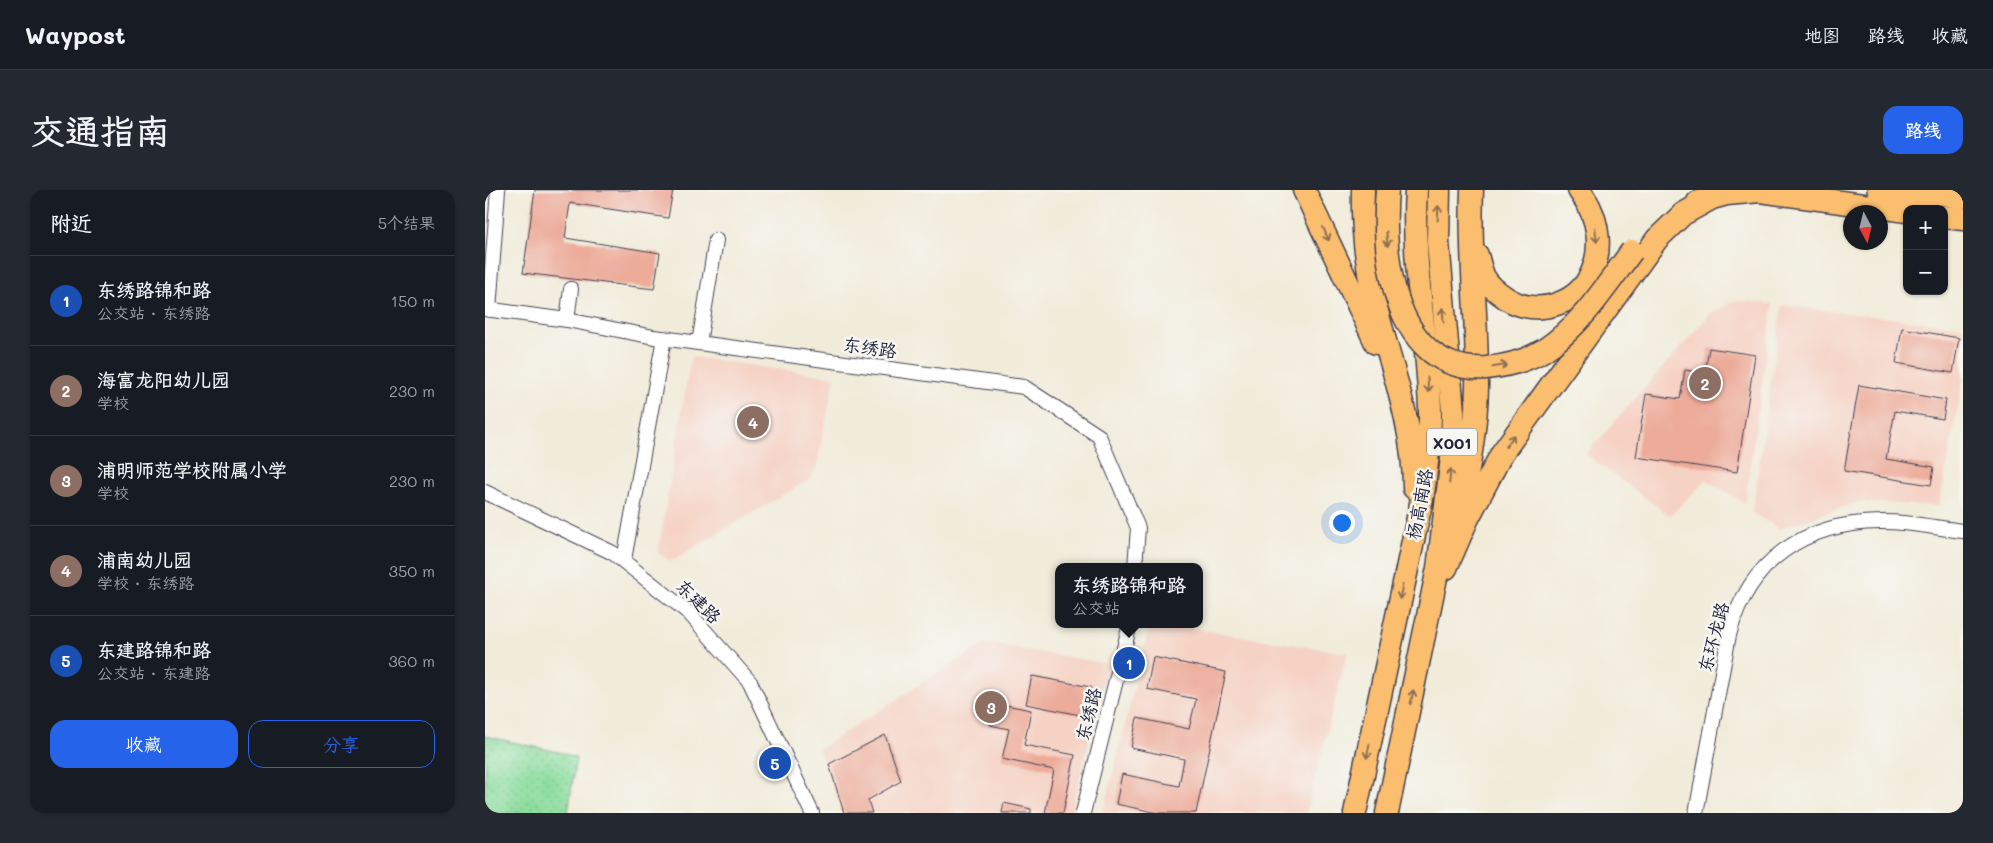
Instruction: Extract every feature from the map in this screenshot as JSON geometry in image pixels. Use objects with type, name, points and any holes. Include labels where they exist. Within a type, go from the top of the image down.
[{"type":"highway","points":[[1304,190],[1361,314],[1398,383]]},
{"type":"highway","points":[[1363,190],[1365,247],[1371,281],[1409,428],[1413,457],[1414,487],[1411,544]]},
{"type":"highway","points":[[1387,190],[1387,238],[1396,297],[1407,324],[1421,343],[1454,364],[1475,368],[1499,367],[1521,361],[1544,350],[1580,318],[1637,255]]},
{"type":"highway","name":"杨高南路","points":[[1355,813],[1423,494],[1429,456],[1429,402],[1415,238],[1416,190]]},
{"type":"highway","name":"杨高南路","points":[[1387,813],[1431,611],[1445,524],[1451,458],[1453,420],[1439,271],[1437,218],[1439,190]]},
{"type":"highway","points":[[1431,611],[1466,483],[1477,389],[1472,215],[1473,190]]},
{"type":"highway","points":[[1472,215],[1477,255],[1484,276],[1496,291],[1513,303],[1536,308],[1550,307],[1566,301],[1579,292],[1590,279],[1594,270],[1597,255],[1595,222],[1589,206],[1579,190]]},
{"type":"highway","points":[[1915,190],[1959,206]]},
{"type":"highway","points":[[1431,611],[1447,566],[1486,480],[1515,432],[1562,369],[1661,222],[1678,210],[1713,198],[1727,194],[1760,191],[1903,210]]},
{"type":"main road","points":[[1878,190],[1959,206]]},
{"type":"main road","points":[[1948,222],[1963,226]]},
{"type":"street","points":[[487,309],[498,190]]},
{"type":"street","points":[[699,343],[716,240]]},
{"type":"street","points":[[567,320],[571,288]]},
{"type":"street","name":"东绣路","points":[[487,309],[567,320],[664,338],[1024,387],[1099,436],[1138,528],[1135,563]]},
{"type":"street","points":[[624,560],[664,338]]},
{"type":"street","name":"东建路","points":[[485,492],[613,553],[689,613],[750,682],[812,813]]},
{"type":"street","name":"东环龙路","points":[[1696,813],[1729,635],[1735,613],[1747,590],[1763,569],[1781,552],[1804,538],[1829,528],[1853,523],[1881,522],[1963,531]]},
{"type":"street","name":"东绣路","points":[[1083,813],[1129,628]]},
{"type":"shaded area","points":[[1736,300],[1773,304],[1745,503],[1706,480],[1670,516],[1586,454],[1711,313]]},
{"type":"shaded area","points":[[1782,305],[1963,327],[1963,380],[1939,506],[1858,502],[1780,529],[1752,513]]},
{"type":"shaded area","points":[[691,357],[835,377],[816,468],[810,479],[671,561],[658,553]]},
{"type":"shaded area","points":[[1149,628],[1189,628],[1347,653],[1306,813],[1103,813]]},
{"type":"shaded area","points":[[985,643],[1108,664],[1071,813],[842,813],[819,749]]},
{"type":"green space","points":[[485,736],[563,753],[576,758],[568,813],[485,813]]},
{"type":"building","points":[[535,190],[673,190],[668,218],[570,203],[565,238],[660,253],[654,289],[523,273]]},
{"type":"building","points":[[1902,328],[1959,338],[1953,373],[1896,363]]},
{"type":"building","points":[[1709,348],[1755,355],[1737,472],[1636,457],[1646,394],[1680,399],[1685,370],[1705,373]]},
{"type":"building","points":[[1859,385],[1946,400],[1943,419],[1895,411],[1886,459],[1934,467],[1931,485],[1844,471]]},
{"type":"building","points":[[1153,657],[1226,672],[1196,813],[1158,813],[1116,804],[1122,774],[1179,786],[1184,759],[1131,748],[1137,718],[1189,729],[1196,699],[1147,689]]},
{"type":"building","points":[[1032,676],[1091,687],[1085,716],[1026,704]]},
{"type":"building","points":[[995,703],[1031,710],[1024,745],[1075,755],[1063,813],[1045,813],[1054,770],[1002,759],[1009,729],[990,725]]},
{"type":"building","points":[[885,735],[901,781],[868,800],[872,813],[844,813],[829,764]]},
{"type":"building","points":[[1004,803],[1031,809],[1031,813],[1002,813]]},
{"type":"place","name":"海富龙阳幼儿园","points":[[1705,383]]},
{"type":"place","name":"浦南幼儿园","points":[[753,422]]},
{"type":"place","name":"东绣路锦和路","points":[[1129,663]]},
{"type":"place","name":"浦明师范学校附属小学","points":[[991,707]]},
{"type":"place","name":"东建路锦和路","points":[[775,763]]}]
